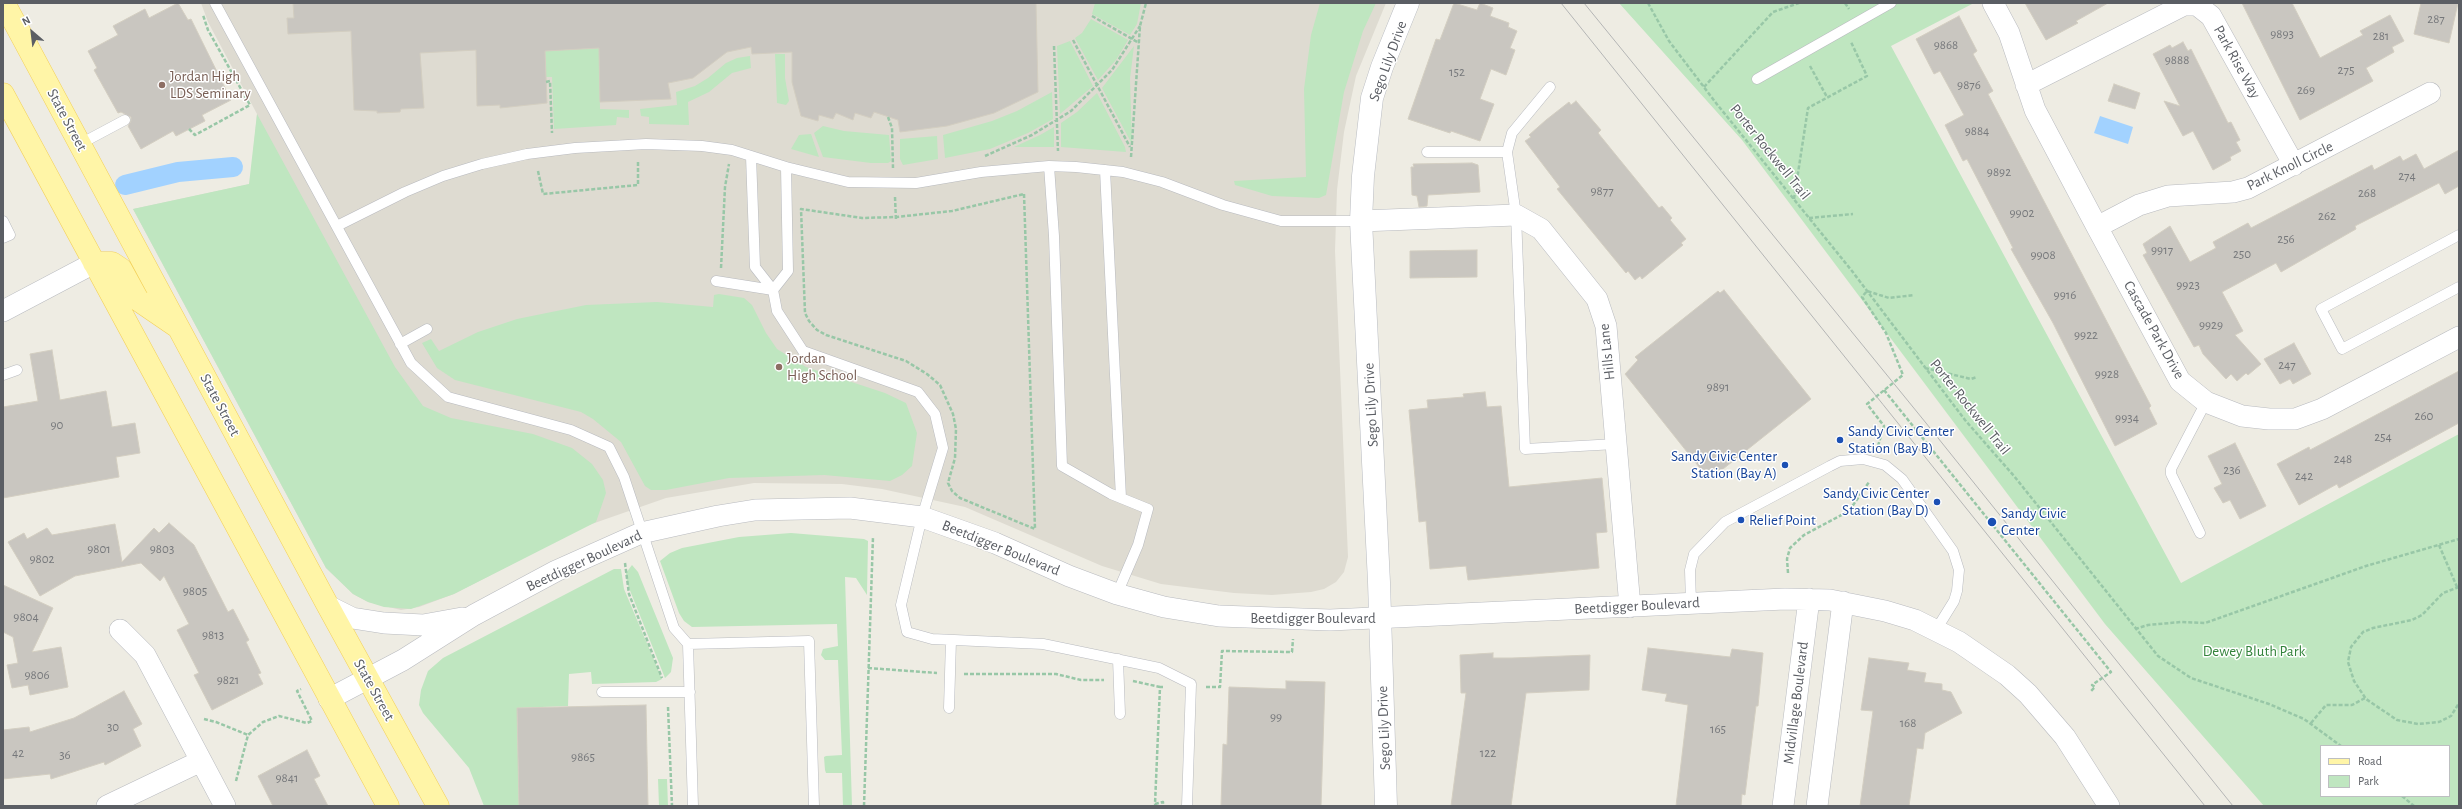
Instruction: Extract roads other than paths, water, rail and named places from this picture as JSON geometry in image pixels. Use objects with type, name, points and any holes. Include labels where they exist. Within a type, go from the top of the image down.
[{"type":"main road","name":"State Street","points":[[4,3],[328,606],[438,806]]},
{"type":"main road","name":"Sego Lily Drive","points":[[1386,806],[1380,618],[1361,220],[1363,169],[1372,98],[1382,68],[1410,5]]},
{"type":"main road","points":[[3,94],[388,806]]},
{"type":"main road","points":[[94,262],[112,263],[121,269],[138,300],[179,328]]},
{"type":"street","name":"Cascade Park Drive","points":[[1993,3],[2009,33],[2035,110],[2097,227],[2180,381],[2206,402],[2242,416],[2269,419],[2296,419],[2322,410],[2459,337]]},
{"type":"street","name":"Park Rise Way","points":[[2026,85],[2184,5],[2197,5],[2211,16],[2294,165]]},
{"type":"street","name":"Park Knoll Circle","points":[[2097,227],[2153,200],[2183,193],[2233,192],[2263,182],[2430,94]]},
{"type":"street","points":[[1361,220],[1516,214]]},
{"type":"street","name":"Hills Lane","points":[[1516,214],[1541,229],[1597,299],[1606,326],[1630,607]]},
{"type":"street","points":[[3,311],[94,262]]},
{"type":"street","name":"Beetdigger Boulevard","points":[[329,699],[420,649],[474,615],[556,571],[641,533],[718,516],[779,509],[850,508],[922,517],[995,542],[1069,576],[1116,594],[1164,607],[1219,616],[1289,620],[1380,618],[1691,603],[1809,599],[1843,602],[1885,611],[1936,630],[1983,658],[2028,694],[2065,737],[2109,806]]},
{"type":"street","name":"Midvillage Boulevard","points":[[1782,806],[1809,599]]},
{"type":"street","points":[[1816,806],[1843,602]]},
{"type":"street","name":"Beetdigger Boulevard","points":[[328,606],[352,618],[400,625],[441,623],[474,615]]},
{"type":"street","points":[[120,630],[145,655],[225,806]]},
{"type":"street","points":[[107,806],[201,761]]},
{"type":"lane","points":[[215,3],[411,363],[448,397],[571,430],[609,448],[624,477],[641,533],[674,628],[688,644],[693,806]]},
{"type":"lane","points":[[1757,79],[1891,3]]},
{"type":"lane","points":[[1550,87],[1512,133],[1507,152],[1516,214],[1525,449],[1616,444]]},
{"type":"lane","points":[[80,144],[125,120]]},
{"type":"lane","points":[[337,226],[405,192],[443,176],[527,154],[609,144],[702,146],[732,150],[786,167],[848,182],[916,183],[981,172],[1049,166],[1105,170],[1162,182],[1223,205],[1281,221],[1361,220]]},
{"type":"lane","points":[[1427,152],[1507,152]]},
{"type":"lane","points":[[751,156],[755,267],[773,290],[777,311],[803,351],[918,392],[935,414],[943,448],[922,517],[901,605],[907,632],[932,639],[1044,644],[1159,668],[1192,684],[1187,806]]},
{"type":"lane","points":[[1049,166],[1054,236],[1062,466],[1121,498],[1148,510],[1138,545],[1116,594]]},
{"type":"lane","points":[[773,290],[788,271],[786,167]]},
{"type":"lane","points":[[1105,170],[1121,498]]},
{"type":"lane","points":[[3,221],[10,234],[3,238]]},
{"type":"lane","points":[[2459,235],[2321,309],[2342,350],[2459,287]]},
{"type":"lane","points":[[719,281],[773,290]]},
{"type":"lane","points":[[400,344],[427,329]]},
{"type":"lane","points":[[3,375],[17,370]]},
{"type":"lane","points":[[2200,533],[2171,474],[2171,469],[2206,402]]},
{"type":"lane","points":[[1691,603],[1690,570],[1694,554],[1725,522],[1840,461],[1863,459],[1885,465],[1902,479],[1953,551],[1958,570],[1958,591],[1954,601],[1936,630]]},
{"type":"lane","points":[[949,708],[951,640]]},
{"type":"lane","points":[[688,644],[809,641],[814,806]]},
{"type":"lane","points":[[1118,659],[1120,714]]},
{"type":"lane","points":[[602,692],[690,692]]},
{"type":"water","points":[[2100,116],[2133,127],[2128,144],[2094,133]]},
{"type":"waterway","points":[[125,185],[178,172],[233,167]]},
{"type":"tram line","points":[[1561,3],[2205,806]]},
{"type":"tram line","points":[[1584,3],[1926,423],[2233,806]]},
{"type":"place","name":"Jordan High LDS Seminary","points":[[162,85]]},
{"type":"place","name":"Jordan High School","points":[[779,367]]},
{"type":"place","name":"Sandy Civic Center Station (Bay B)","points":[[1840,440]]},
{"type":"place","name":"Sandy Civic Center Station (Bay A)","points":[[1785,465]]},
{"type":"place","name":"Sandy Civic Center Station (Bay D)","points":[[1937,502]]},
{"type":"place","name":"Relief Point","points":[[1741,520]]},
{"type":"place","name":"Sandy Civic Center","points":[[1992,522]]},
{"type":"park label","name":"Dewey Bluth Park","points":[[2254,651]]}]
